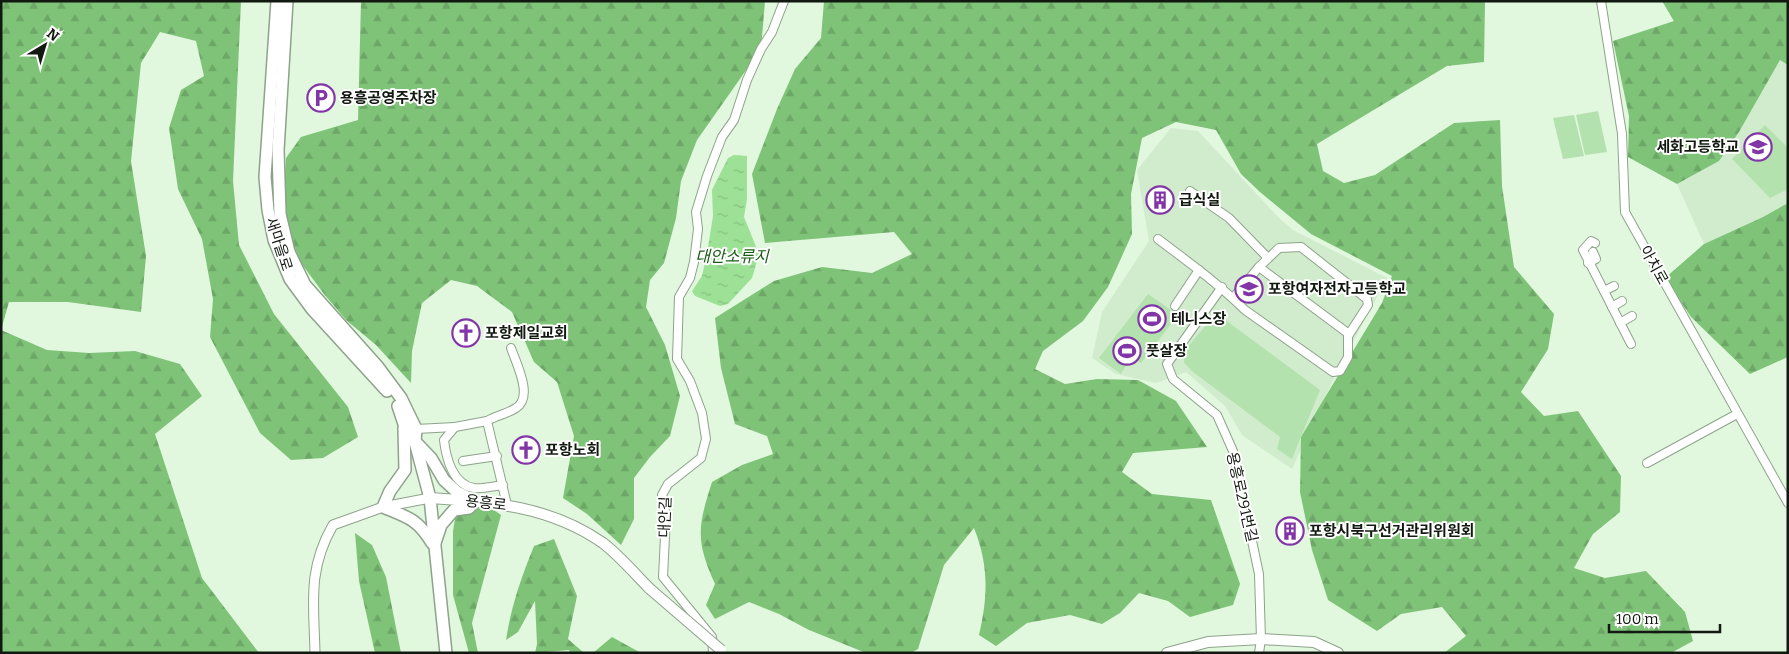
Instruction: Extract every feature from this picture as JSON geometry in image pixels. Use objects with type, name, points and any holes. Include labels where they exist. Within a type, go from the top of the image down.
[{"type":"main road","name":"새마을로","points":[[277,1],[265,177],[268,210],[274,240],[290,279],[338,340],[387,390],[398,407],[408,433],[415,442]]},
{"type":"main road","name":"새마을로","points":[[287,1],[278,150],[280,214],[289,252],[305,285],[378,367],[401,398],[416,429],[415,442],[430,498],[446,653]]},
{"type":"main road","points":[[404,424],[405,470],[390,491],[383,507],[408,515],[424,530],[434,547]]},
{"type":"main road","points":[[415,442],[431,458],[444,480],[457,492],[475,501],[469,508],[454,510],[441,526],[434,547]]},
{"type":"main road","name":"용흥로","points":[[430,498],[507,505],[524,508],[566,521],[604,544],[650,589],[720,652]]},
{"type":"main road","points":[[1167,653],[1208,642],[1261,639],[1314,642],[1338,653]]},
{"type":"street","name":"대안길","points":[[720,652],[712,637],[663,577],[666,516],[662,495],[668,484],[701,458],[706,439],[702,413],[690,381],[677,359],[679,297],[690,278],[694,262],[698,229],[696,212],[707,176],[722,137],[734,120],[757,56],[772,32],[784,1]]},
{"type":"street","name":"아치로","points":[[1601,1],[1622,134],[1626,212],[1788,503]]},
{"type":"street","points":[[1190,191],[1229,218],[1268,258]]},
{"type":"street","points":[[1158,239],[1222,287],[1232,298],[1245,310],[1333,372],[1340,371],[1348,357],[1349,334],[1368,305],[1367,299],[1300,247],[1280,248],[1259,267],[1232,298]]},
{"type":"street","points":[[1595,243],[1591,241],[1583,250],[1631,344]]},
{"type":"street","points":[[1588,263],[1596,259],[1593,252]]},
{"type":"street","points":[[1259,267],[1349,334]]},
{"type":"street","points":[[1174,306],[1200,270]]},
{"type":"street","points":[[1596,276],[1604,270]]},
{"type":"street","points":[[1604,291],[1614,286]]},
{"type":"street","name":"용흥로291번길","points":[[1222,287],[1167,364],[1172,379],[1217,415],[1233,451],[1259,574],[1261,639],[1259,653]]},
{"type":"street","points":[[1612,307],[1622,301]]},
{"type":"street","points":[[1620,323],[1632,316]]},
{"type":"street","points":[[416,429],[455,427],[488,422],[498,415],[517,408],[523,401],[523,386],[511,348]]},
{"type":"street","points":[[1647,462],[1737,414]]},
{"type":"street","points":[[488,422],[507,505]]},
{"type":"street","points":[[455,427],[444,440],[450,467],[457,478],[473,488],[502,485]]},
{"type":"street","points":[[463,461],[497,456]]},
{"type":"street","name":"용흥로","points":[[314,653],[312,583],[332,525],[383,507],[430,498]]},
{"type":"shaded area","name":"세화고등학교","points":[[1780,60],[1788,65],[1788,203],[1763,217],[1704,244],[1677,184],[1719,161],[1739,132]]},
{"type":"shaded area","points":[[1598,111],[1607,152],[1585,155],[1576,115]]},
{"type":"shaded area","points":[[1574,115],[1584,156],[1563,159],[1553,118]]},
{"type":"shaded area","points":[[1765,125],[1788,148],[1788,189],[1770,198],[1732,159]]},
{"type":"shaded area","name":"포항여자전자고등학교","points":[[1171,128],[1198,131],[1279,218],[1293,230],[1387,278],[1334,378],[1292,469],[1242,435],[1225,406],[1186,372],[1156,383],[1116,374],[1092,358],[1102,312],[1149,241],[1137,170]]},
{"type":"shaded area","points":[[1148,294],[1178,315],[1141,363],[1132,356],[1121,374],[1099,358]]},
{"type":"shaded area","points":[[1216,313],[1320,390],[1292,459],[1277,449],[1280,437],[1193,372],[1184,363],[1186,349]]},
{"type":"green space","points":[[1,1],[241,1],[233,181],[239,245],[274,314],[348,407],[358,437],[323,458],[291,460],[260,433],[210,337],[213,299],[202,239],[178,189],[169,128],[181,90],[204,76],[196,41],[160,32],[141,63],[131,161],[146,256],[141,312],[68,302],[9,302],[1,330]]},
{"type":"green space","points":[[361,1],[765,1],[761,49],[697,140],[681,181],[676,218],[664,263],[650,280],[646,307],[665,345],[680,396],[670,436],[650,457],[634,478],[634,519],[621,545],[587,514],[563,498],[574,436],[557,382],[534,362],[512,312],[477,286],[451,280],[422,303],[412,351],[411,383],[376,345],[346,320],[301,263],[285,224],[283,210],[286,158],[301,137],[358,120]]},
{"type":"green space","points":[[824,1],[1485,1],[1484,62],[1447,66],[1317,144],[1323,171],[1344,183],[1375,175],[1454,123],[1500,120],[1502,186],[1514,267],[1554,314],[1548,349],[1521,392],[1544,416],[1578,411],[1621,476],[1620,512],[1593,534],[1574,568],[1605,578],[1646,571],[1685,612],[1693,641],[1671,653],[1444,653],[1466,636],[1442,607],[1401,614],[1377,631],[1328,600],[1312,550],[1300,492],[1301,437],[1382,303],[1392,276],[1311,234],[1260,192],[1241,174],[1216,130],[1176,122],[1142,138],[1131,194],[1132,234],[1108,287],[1083,321],[1043,351],[1035,369],[1065,384],[1097,379],[1138,380],[1176,401],[1207,447],[1133,453],[1122,472],[1152,494],[1211,500],[1240,584],[1233,605],[1190,617],[1168,601],[1139,593],[1120,613],[1102,624],[1070,615],[1027,623],[996,646],[979,635],[986,581],[985,568],[974,528],[944,565],[918,649],[911,653],[866,653],[809,630],[779,614],[749,602],[715,619],[706,605],[715,584],[704,556],[701,533],[704,510],[712,482],[742,465],[773,454],[767,436],[735,424],[721,368],[715,318],[774,281],[822,267],[872,273],[912,254],[894,232],[765,243],[752,174],[795,69],[821,38]]},
{"type":"green space","points":[[1662,1],[1788,1],[1788,65],[1780,60],[1739,132],[1719,161],[1677,184],[1628,157],[1629,116],[1613,41],[1674,21]]},
{"type":"green space","points":[[1788,203],[1788,357],[1750,374],[1691,317],[1665,278],[1704,244],[1763,217]]},
{"type":"green space","points":[[1,330],[47,350],[89,353],[135,351],[180,364],[202,396],[155,434],[202,578],[259,653],[1,653]]},
{"type":"green space","points":[[458,501],[481,501],[501,515],[472,623],[478,653],[469,653],[453,595],[453,531]]},
{"type":"green space","points":[[355,533],[372,545],[386,577],[401,653],[375,653],[359,581]]},
{"type":"green space","points":[[554,539],[577,596],[568,639],[584,653],[570,653],[569,650],[535,653],[537,644],[535,601],[518,632],[506,640],[517,593],[534,546]]},
{"type":"green space","points":[[612,637],[641,653],[593,653]]},
{"type":"water","name":"대안소류지","points":[[734,155],[747,156],[747,199],[744,217],[759,254],[752,278],[728,304],[720,306],[695,296],[692,291],[702,276],[707,254],[713,216],[712,190],[728,158]]},
{"type":"place","name":"용흥공영주차장","points":[[321,98]]},
{"type":"place","name":"세화고등학교","points":[[1758,147]]},
{"type":"place","name":"급식실","points":[[1160,200]]},
{"type":"place","name":"포항여자전자고등학교","points":[[1249,289]]},
{"type":"place","name":"테니스장","points":[[1152,319]]},
{"type":"place","name":"포항제일교회","points":[[466,333]]},
{"type":"place","name":"풋살장","points":[[1127,351]]},
{"type":"place","name":"포항노회","points":[[526,450]]},
{"type":"place","name":"포항시북구선거관리위원회","points":[[1290,531]]}]
